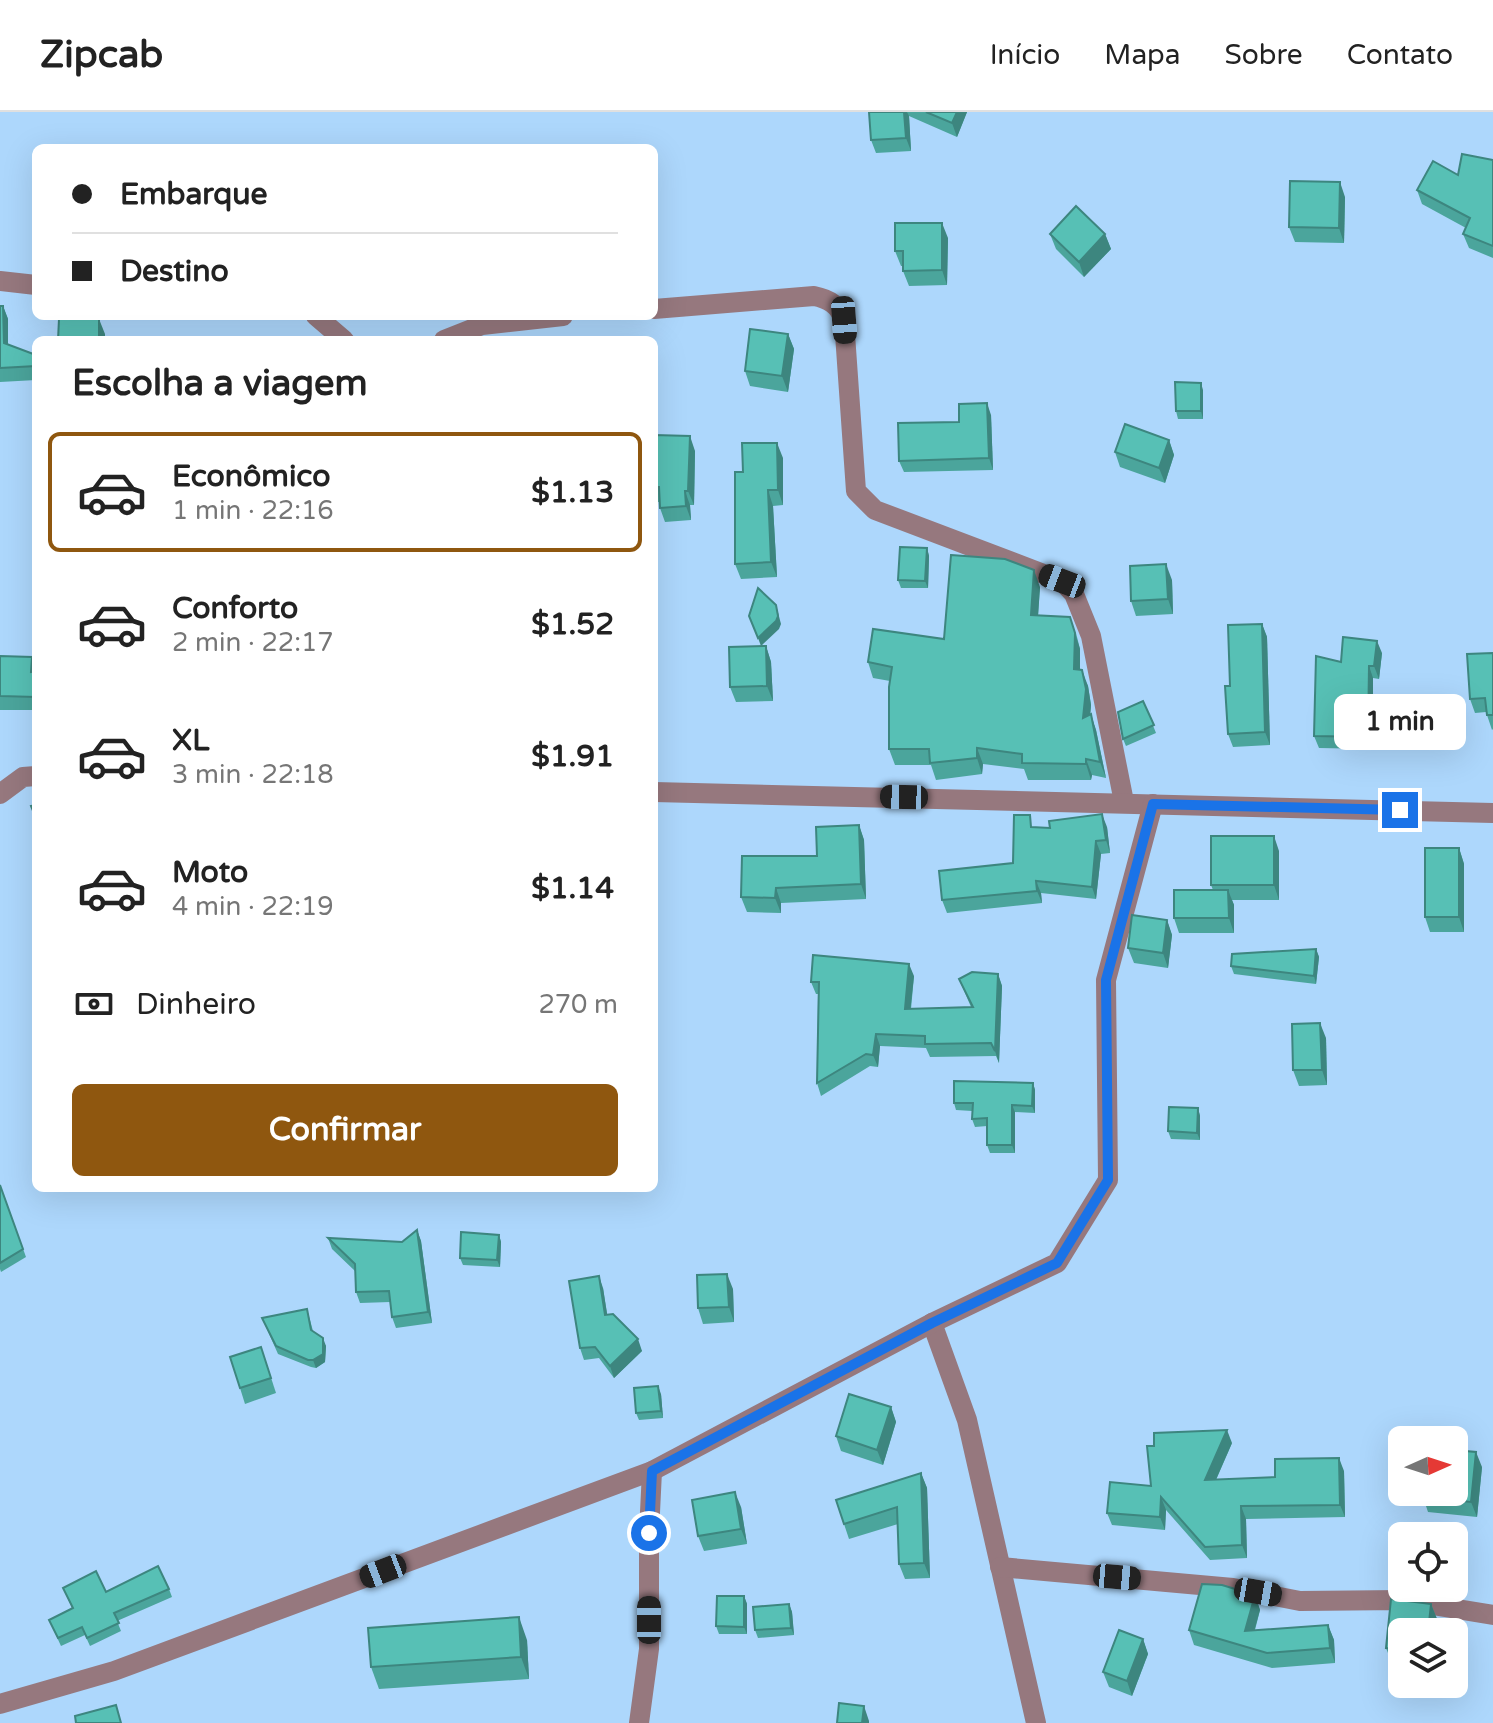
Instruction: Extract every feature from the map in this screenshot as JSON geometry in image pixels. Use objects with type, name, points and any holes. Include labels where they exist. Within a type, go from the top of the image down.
[{"type":"street","points":[[0,281],[32,285]]},
{"type":"street","points":[[658,309],[814,296],[827,298],[841,311],[856,491],[875,510],[1062,581],[1074,594],[1091,636],[1124,802]]},
{"type":"street","points":[[321,320],[339,336]]},
{"type":"street","points":[[454,336],[482,325],[527,320]]},
{"type":"street","points":[[0,794],[23,777],[32,776]]},
{"type":"street","points":[[658,792],[1493,813]]},
{"type":"street","points":[[0,1704],[114,1671],[652,1471],[932,1323],[1057,1263],[1108,1180],[1106,980],[1153,804]]},
{"type":"street","points":[[932,1323],[967,1420],[1036,1723]]},
{"type":"street","points":[[639,1723],[649,1649],[652,1471]]},
{"type":"street","points":[[1000,1567],[1233,1588],[1300,1601],[1402,1600],[1493,1615]]},
{"type":"building","points":[[869,112],[904,112],[906,138],[871,140]]},
{"type":"building","points":[[926,112],[957,112],[952,123]]},
{"type":"building","points":[[1462,154],[1493,160],[1493,246],[1463,234],[1470,218],[1417,190],[1433,161],[1458,175]]},
{"type":"building","points":[[1290,181],[1340,182],[1339,228],[1289,227]]},
{"type":"building","points":[[1076,206],[1105,234],[1079,262],[1050,234]]},
{"type":"building","points":[[895,223],[942,223],[942,270],[903,271],[903,251],[895,251]]},
{"type":"building","points":[[0,306],[3,306],[4,343],[32,354],[32,366],[0,368]]},
{"type":"building","points":[[59,320],[99,320],[99,336],[58,336]]},
{"type":"building","points":[[750,329],[788,334],[782,376],[745,371]]},
{"type":"building","points":[[1175,382],[1201,383],[1201,411],[1176,411]]},
{"type":"building","points":[[987,403],[989,458],[899,461],[898,423],[959,422],[959,404]]},
{"type":"building","points":[[1125,424],[1169,440],[1159,468],[1115,452]]},
{"type":"building","points":[[658,435],[690,436],[686,506],[660,508]]},
{"type":"building","points":[[742,443],[777,443],[778,490],[768,490],[771,562],[735,564],[735,472],[743,472]]},
{"type":"building","points":[[900,547],[927,548],[925,581],[898,580]]},
{"type":"building","points":[[951,555],[1005,559],[1034,570],[1031,615],[1070,617],[1075,633],[1074,669],[1082,670],[1086,689],[1083,718],[1091,714],[1100,762],[1086,759],[1086,764],[1022,763],[1022,754],[977,748],[977,758],[930,763],[929,749],[889,749],[892,667],[868,662],[873,629],[944,639]]},
{"type":"building","points":[[1166,564],[1168,599],[1131,601],[1130,566]]},
{"type":"building","points":[[758,588],[776,605],[778,616],[758,638],[749,616]]},
{"type":"building","points":[[1262,624],[1265,732],[1228,734],[1225,686],[1230,686],[1228,625]]},
{"type":"building","points":[[1343,637],[1377,641],[1374,666],[1369,666],[1368,737],[1314,736],[1316,656],[1341,662]]},
{"type":"building","points":[[766,646],[767,686],[730,687],[729,647]]},
{"type":"building","points":[[1493,653],[1493,715],[1487,715],[1485,698],[1470,699],[1467,654]]},
{"type":"building","points":[[0,656],[32,657],[32,697],[0,696]]},
{"type":"building","points":[[1143,701],[1154,725],[1123,739],[1118,712]]},
{"type":"building","points":[[1102,814],[1106,840],[1096,841],[1092,887],[1036,881],[1037,891],[942,900],[939,871],[1013,863],[1014,815],[1030,815],[1031,827],[1050,828],[1049,821]]},
{"type":"building","points":[[859,825],[861,884],[776,888],[775,898],[741,897],[742,856],[817,856],[816,827]]},
{"type":"building","points":[[1211,836],[1274,836],[1274,885],[1211,885]]},
{"type":"building","points":[[1425,848],[1459,848],[1459,917],[1425,917]]},
{"type":"building","points":[[1174,890],[1228,890],[1229,918],[1174,918]]},
{"type":"building","points":[[1132,915],[1167,920],[1163,953],[1128,948]]},
{"type":"building","points":[[1316,949],[1314,976],[1231,966],[1232,954]]},
{"type":"building","points":[[813,955],[909,964],[905,1009],[973,1007],[959,979],[972,972],[998,974],[995,1051],[991,1043],[925,1044],[925,1036],[876,1034],[873,1055],[866,1054],[817,1083],[819,982],[811,982]]},
{"type":"building","points":[[1320,1023],[1322,1070],[1293,1070],[1292,1024]]},
{"type":"building","points":[[954,1081],[1033,1083],[1032,1106],[1012,1105],[1012,1145],[987,1145],[987,1118],[972,1119],[973,1103],[954,1103]]},
{"type":"building","points":[[1169,1107],[1198,1108],[1197,1133],[1168,1131]]},
{"type":"building","points":[[0,1185],[23,1249],[0,1263]]},
{"type":"building","points":[[417,1230],[428,1312],[392,1317],[389,1291],[356,1292],[355,1264],[328,1238],[402,1242]]},
{"type":"building","points":[[461,1232],[499,1235],[497,1260],[460,1258]]},
{"type":"building","points":[[727,1274],[729,1307],[698,1308],[697,1275]]},
{"type":"building","points":[[599,1276],[605,1315],[613,1314],[638,1339],[610,1366],[595,1347],[580,1348],[569,1281]]},
{"type":"building","points":[[307,1309],[311,1330],[323,1338],[323,1354],[313,1360],[276,1346],[262,1318]]},
{"type":"building","points":[[261,1347],[271,1378],[240,1388],[230,1357]]},
{"type":"building","points":[[658,1386],[661,1411],[636,1413],[634,1388]]},
{"type":"building","points":[[849,1394],[891,1407],[877,1450],[836,1436]]},
{"type":"building","points":[[1227,1430],[1205,1480],[1275,1477],[1275,1459],[1339,1458],[1340,1505],[1241,1506],[1242,1545],[1205,1547],[1161,1497],[1160,1517],[1107,1513],[1110,1482],[1151,1486],[1147,1446],[1154,1446],[1154,1433]]},
{"type":"building","points":[[1468,1451],[1476,1452],[1471,1502],[1468,1502]]},
{"type":"building","points":[[921,1473],[924,1563],[899,1564],[897,1507],[844,1524],[836,1500]]},
{"type":"building","points":[[735,1492],[741,1529],[698,1536],[692,1500]]},
{"type":"building","points":[[158,1566],[169,1589],[114,1613],[119,1623],[87,1638],[82,1627],[58,1638],[49,1620],[73,1608],[63,1588],[96,1571],[106,1592]]},
{"type":"building","points":[[1202,1584],[1222,1585],[1255,1595],[1245,1631],[1328,1625],[1330,1648],[1267,1653],[1189,1630]]},
{"type":"building","points":[[717,1596],[744,1596],[744,1627],[716,1626]]},
{"type":"building","points":[[1391,1602],[1431,1604],[1430,1618],[1389,1618]]},
{"type":"building","points":[[789,1604],[791,1628],[755,1630],[753,1607]]},
{"type":"building","points":[[519,1617],[521,1657],[371,1667],[368,1628]]},
{"type":"building","points":[[1119,1630],[1143,1639],[1127,1681],[1103,1672]]},
{"type":"building","points":[[839,1703],[864,1706],[862,1723],[837,1723]]},
{"type":"building","points":[[116,1705],[121,1723],[76,1723],[75,1716]]},
{"type":"route","points":[[649,1533],[652,1471],[932,1323],[1057,1263],[1108,1180],[1106,980],[1153,804],[1400,810]]}]
